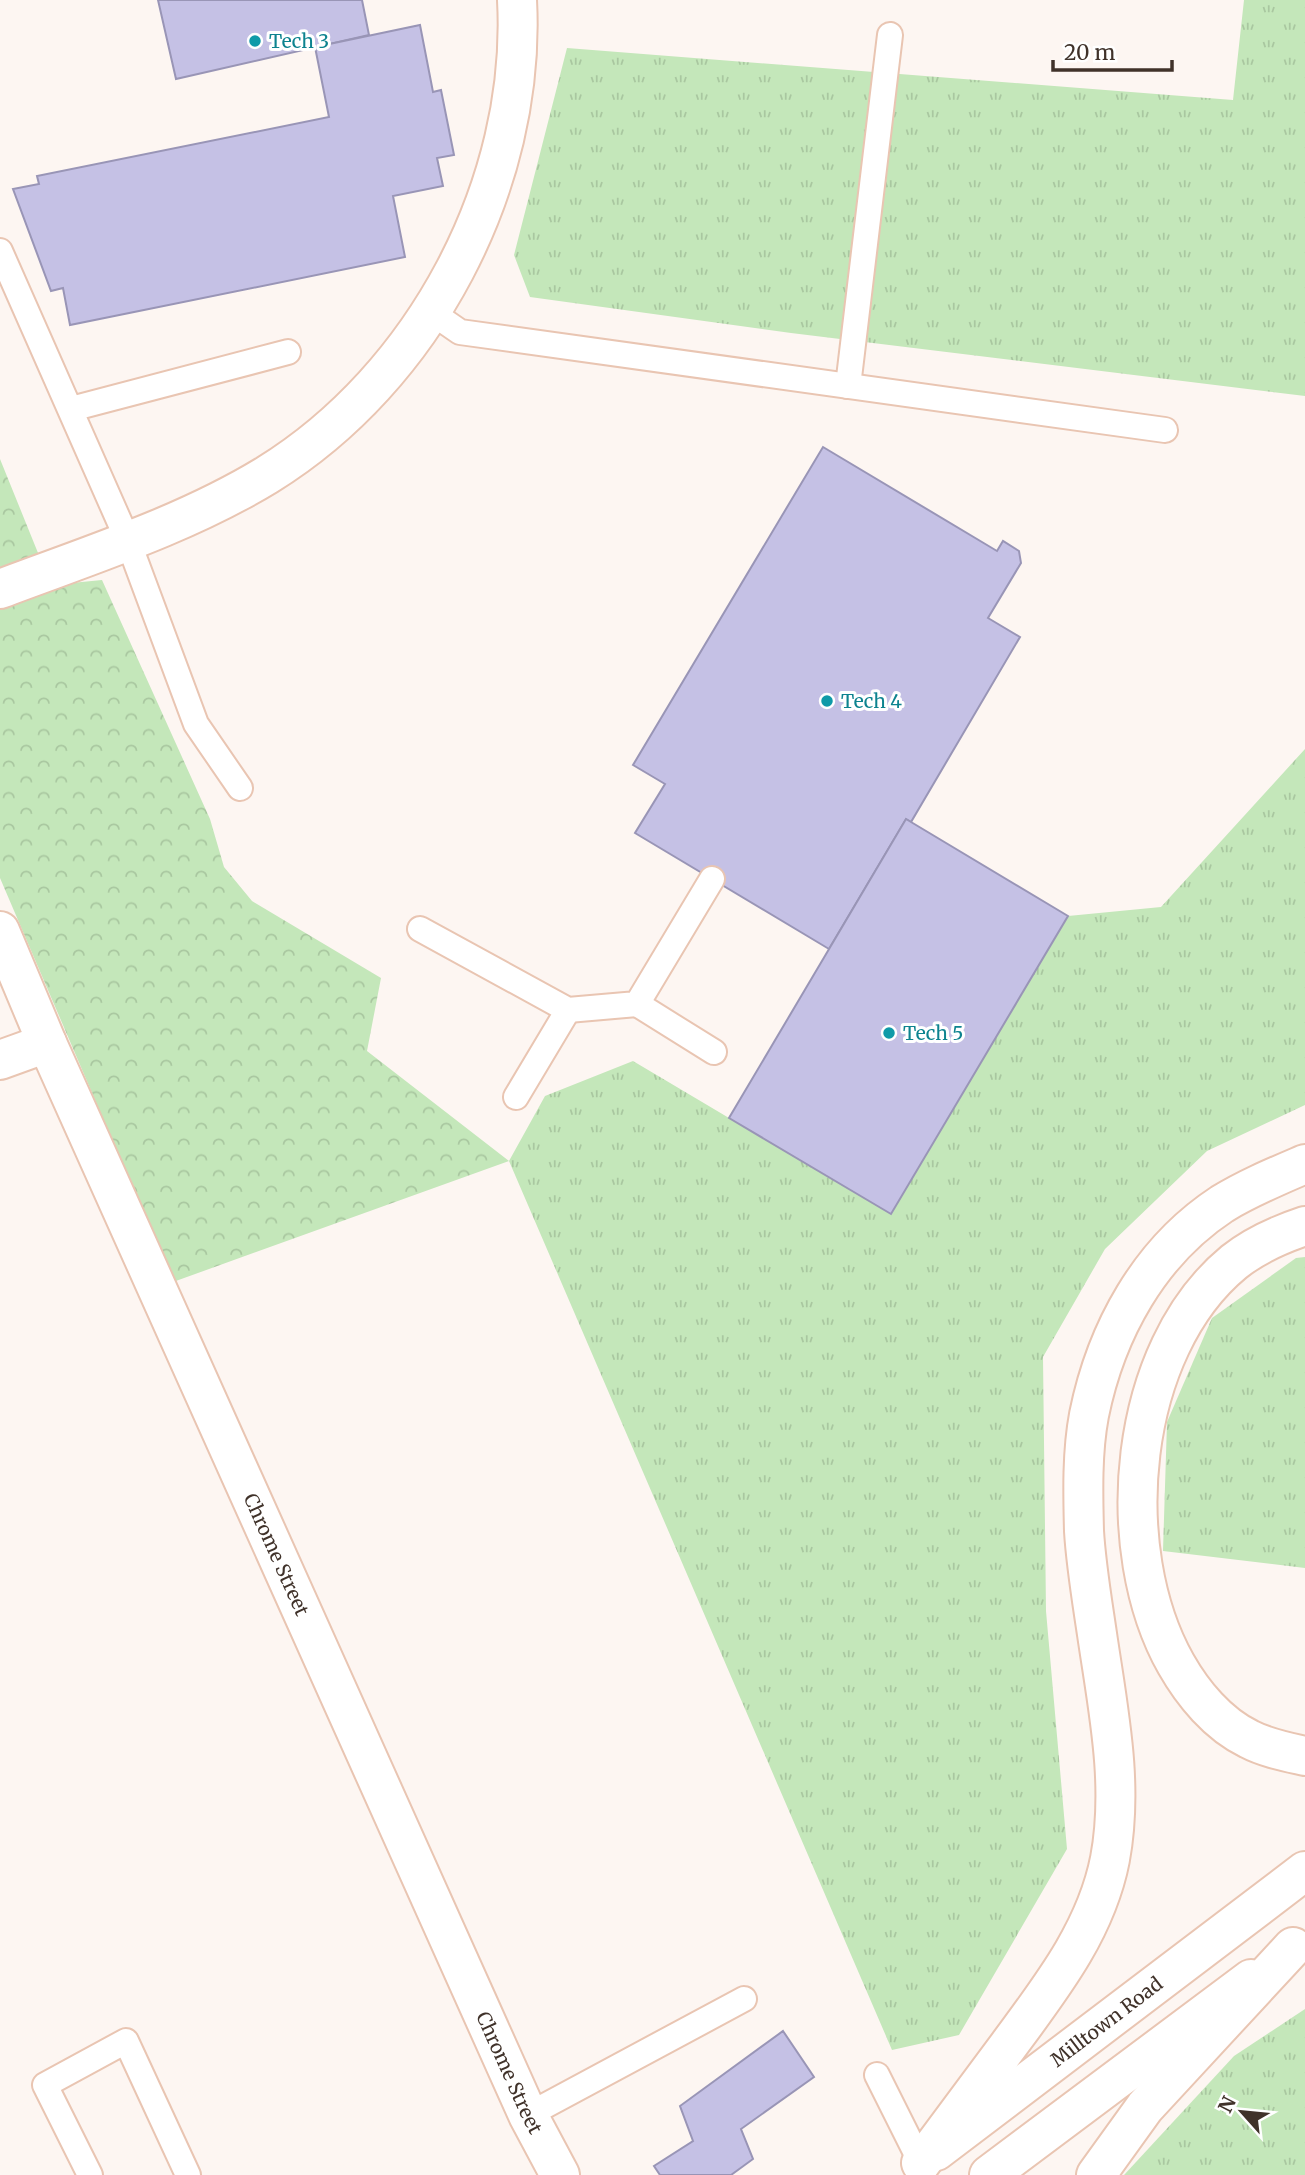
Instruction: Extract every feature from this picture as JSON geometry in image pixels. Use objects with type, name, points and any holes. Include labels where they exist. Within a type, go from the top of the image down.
[{"type":"main road","points":[[0,589],[128,541],[228,496],[267,475],[307,447],[362,400],[387,374],[431,312],[471,236],[499,156],[513,94],[517,0]]},
{"type":"main road","name":"Chrome Street","points":[[0,931],[47,1043],[528,2115],[560,2175]]},
{"type":"main road","points":[[0,1060],[47,1043]]},
{"type":"main road","points":[[915,2169],[1055,1982],[1089,1923],[1110,1861],[1117,1797],[1115,1761],[1088,1573],[1084,1492],[1089,1415],[1111,1344],[1125,1311],[1143,1280],[1191,1227],[1252,1187],[1305,1164]]},
{"type":"main road","points":[[1305,1226],[1268,1241],[1235,1261],[1206,1290],[1182,1326],[1162,1368],[1148,1412],[1139,1460],[1138,1503],[1140,1549],[1154,1619],[1183,1677],[1203,1704],[1225,1724],[1248,1739],[1305,1756]]},
{"type":"main road","name":"Milltown Road","points":[[915,2169],[1305,1871]]},
{"type":"main road","points":[[989,2175],[1299,1943]]},
{"type":"main road","points":[[1096,2175],[1145,2107],[1299,1943]]},
{"type":"lane","points":[[848,386],[890,35]]},
{"type":"lane","points":[[0,251],[128,541],[196,724],[240,788]]},
{"type":"lane","points":[[431,312],[460,332],[1165,430]]},
{"type":"lane","points":[[71,409],[288,352]]},
{"type":"lane","points":[[637,1004],[712,879]]},
{"type":"lane","points":[[421,929],[568,1010],[637,1004],[714,1052]]},
{"type":"lane","points":[[516,1097],[568,1010]]},
{"type":"lane","points":[[528,2115],[744,1999]]},
{"type":"lane","points":[[90,2175],[45,2085],[126,2041],[188,2175]]},
{"type":"lane","points":[[877,2075],[915,2169]]},
{"type":"green space","points":[[1244,0],[1305,0],[1305,396],[791,333],[530,297],[514,255],[567,48],[1233,100]]},
{"type":"green space","points":[[0,459],[51,585],[102,580],[210,819],[224,867],[252,901],[381,978],[367,1051],[509,1161],[173,1282],[0,878]]},
{"type":"green space","points":[[1305,749],[1305,1105],[1207,1151],[1105,1249],[1043,1357],[1046,1611],[1067,1849],[959,2035],[892,2050],[509,1161],[545,1096],[633,1061],[891,1214],[1068,916],[1161,907]]},
{"type":"green space","points":[[1305,1257],[1305,1568],[1163,1551],[1167,1422],[1212,1318],[1296,1258]]},
{"type":"green space","points":[[1305,2009],[1305,2175],[1124,2175],[1234,2056]]},
{"type":"building","name":"Tech 3","points":[[158,0],[362,0],[369,35],[176,79]]},
{"type":"building","points":[[420,25],[433,92],[441,90],[454,155],[437,158],[443,186],[393,196],[405,257],[70,325],[63,288],[51,291],[13,189],[39,184],[37,176],[329,117],[315,47]]},
{"type":"building","name":"Tech 4","points":[[823,447],[997,551],[1003,541],[1019,551],[1021,563],[988,618],[1020,637],[911,822],[906,819],[829,949],[635,833],[665,784],[633,765]]},
{"type":"building","name":"Tech 5","points":[[906,819],[1068,916],[891,1214],[729,1118]]},
{"type":"building","points":[[783,2031],[814,2077],[741,2129],[753,2159],[731,2175],[660,2175],[654,2166],[693,2141],[680,2106]]},
{"type":"place","name":"Tech 3","points":[[255,41]]},
{"type":"place","name":"Tech 4","points":[[827,701]]},
{"type":"place","name":"Tech 5","points":[[889,1033]]}]
